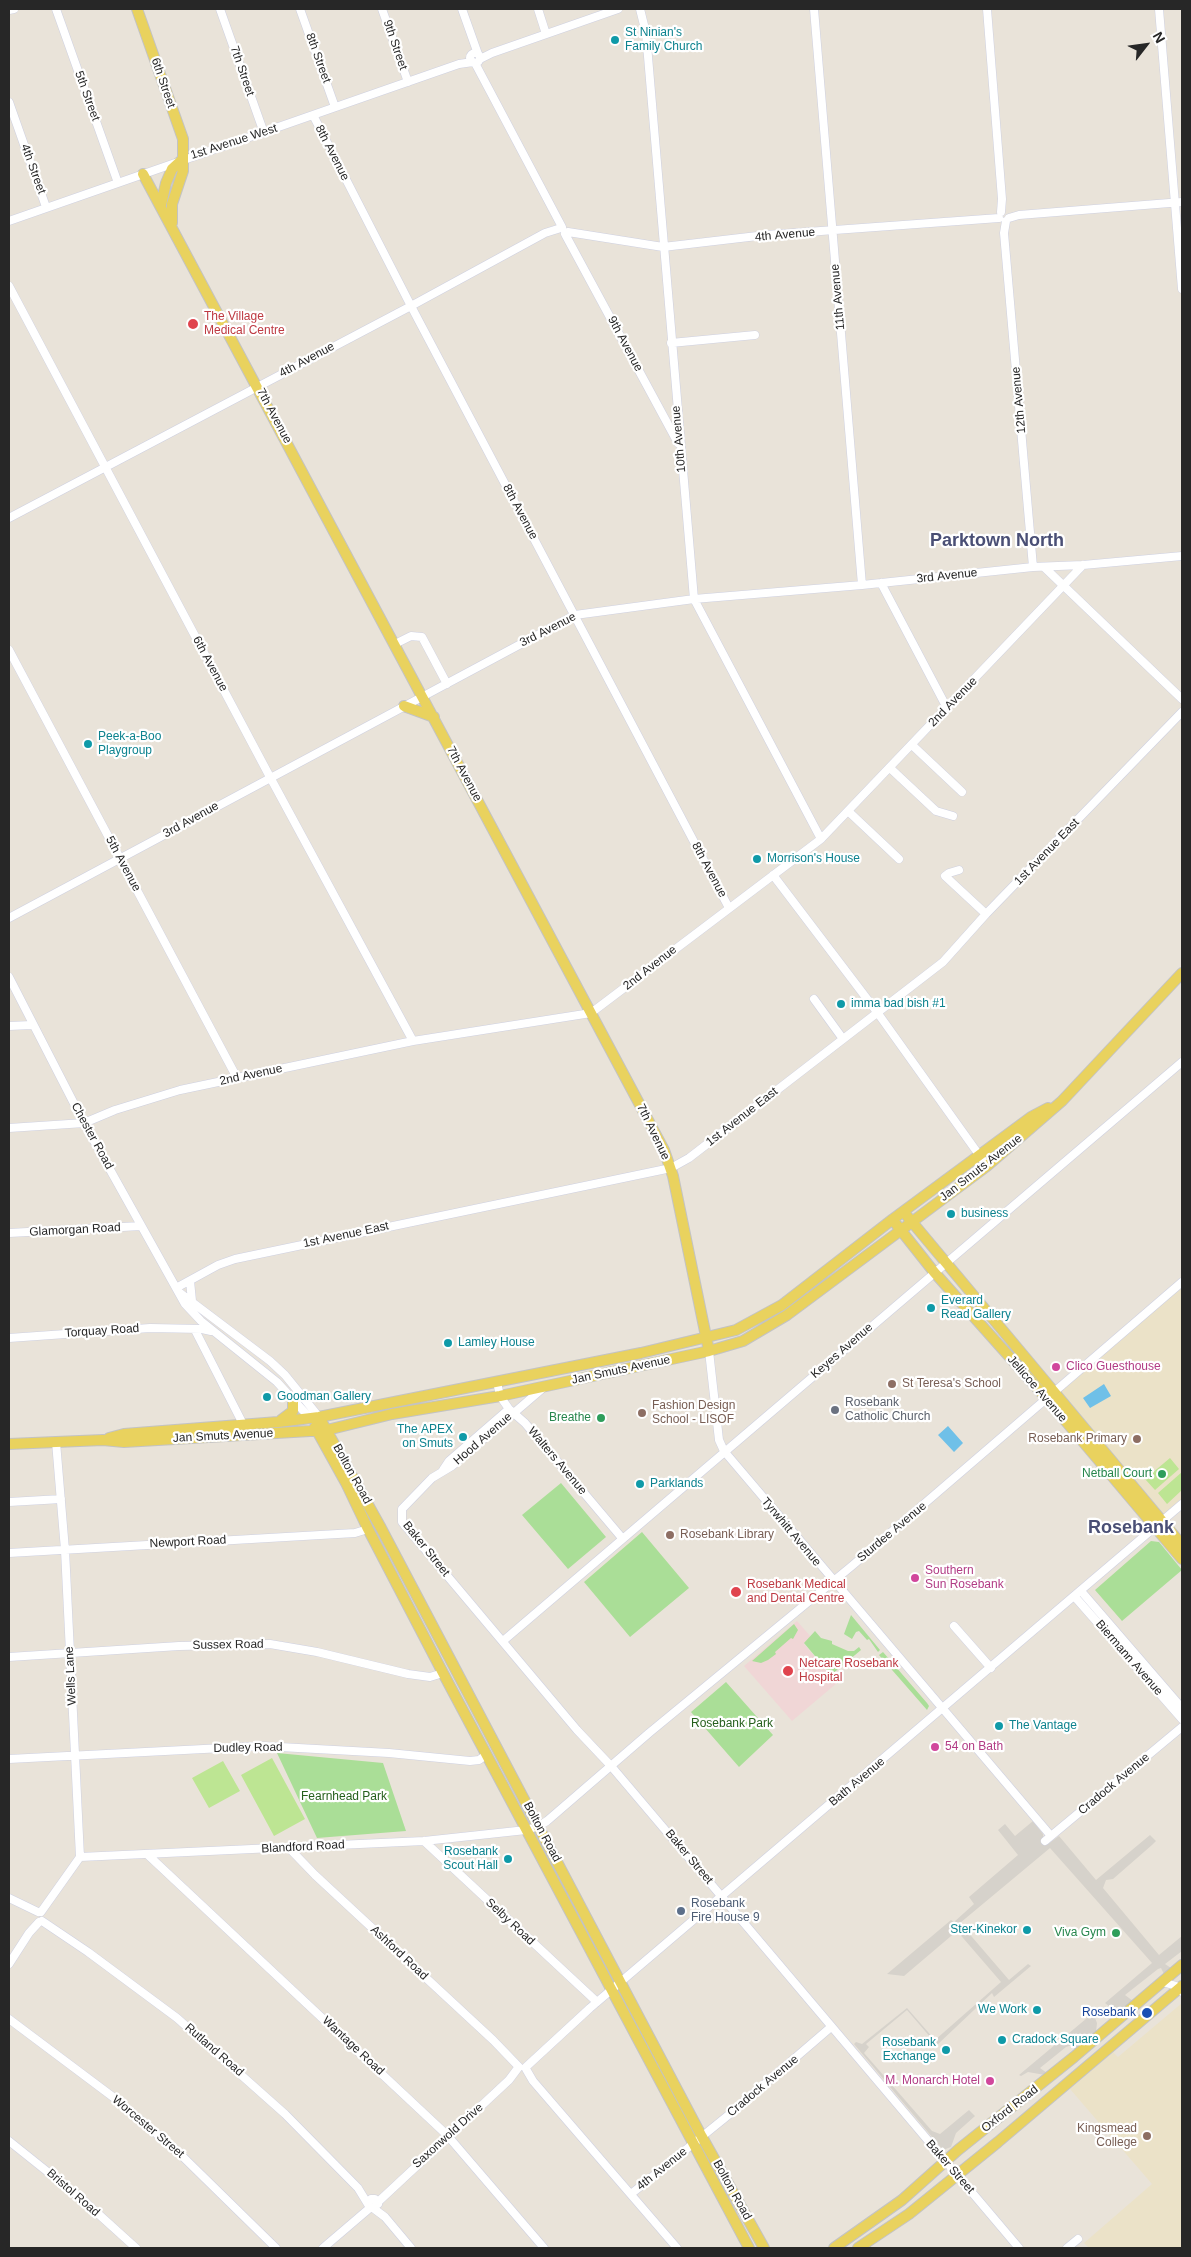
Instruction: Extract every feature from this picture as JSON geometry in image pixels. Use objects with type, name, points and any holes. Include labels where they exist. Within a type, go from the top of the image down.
[{"type":"main road","name":"6th Street","points":[[137,9],[183,139],[183,159]]},
{"type":"main road","points":[[161,205],[170,173],[183,159]]},
{"type":"main road","name":"7th Avenue","points":[[173,227],[171,210],[183,170],[183,159]]},
{"type":"main road","name":"7th Avenue","points":[[143,174],[258,386],[657,1136],[671,1168],[690,1264],[708,1338]]},
{"type":"main road","points":[[404,706],[434,717]]},
{"type":"main road","name":"Jan Smuts Avenue","points":[[9,1444],[103,1440],[124,1442],[322,1430],[355,1424],[392,1414],[500,1396],[709,1351],[744,1341],[770,1325],[987,1166],[1062,1101],[1182,973]]},
{"type":"main road","name":"Jan Smuts Avenue","points":[[103,1440],[124,1434],[278,1422],[314,1417],[497,1382],[708,1338],[736,1330],[782,1305],[893,1219],[1031,1117],[1062,1101]]},
{"type":"main road","name":"Jellicoe Avenue","points":[[904,1211],[1050,1396],[1158,1525],[1182,1559]]},
{"type":"main road","name":"Jellicoe Avenue","points":[[893,1219],[934,1272],[1050,1396]]},
{"type":"main road","name":"Tyrwhitt Avenue","points":[[708,1338],[709,1351]]},
{"type":"main road","points":[[278,1422],[291,1414],[294,1409],[293,1399]]},
{"type":"main road","name":"Bolton Road","points":[[314,1417],[322,1430],[368,1529],[442,1673],[749,2248]]},
{"type":"main road","points":[[338,1448],[339,1435],[355,1424]]},
{"type":"main road","name":"Bolton Road","points":[[322,1430],[338,1448],[622,1982],[702,2137],[764,2248]]},
{"type":"main road","name":"Jellicoe Avenue","points":[[1158,1525],[1182,1546]]},
{"type":"main road","name":"Oxford Road","points":[[834,2248],[902,2200],[945,2161],[1182,1965]]},
{"type":"main road","name":"Oxford Road","points":[[857,2248],[909,2214],[1181,1989]]},
{"type":"street","points":[[9,10],[14,9]]},
{"type":"street","name":"5th Street","points":[[56,9],[118,183]]},
{"type":"street","name":"7th Street","points":[[220,9],[264,132]]},
{"type":"street","name":"8th Street","points":[[300,9],[335,107]]},
{"type":"street","name":"9th Street","points":[[382,9],[408,82]]},
{"type":"street","name":"9th Avenue","points":[[462,9],[482,73],[680,446]]},
{"type":"street","points":[[538,9],[546,34]]},
{"type":"street","name":"1st Avenue West","points":[[9,221],[618,9]]},
{"type":"street","name":"10th Avenue","points":[[640,9],[646,34],[694,599],[821,838]]},
{"type":"street","name":"11th Avenue","points":[[814,9],[862,585]]},
{"type":"street","name":"12th Avenue","points":[[987,9],[1033,567]]},
{"type":"street","points":[[1159,9],[1179,203],[1182,289]]},
{"type":"street","name":"4th Street","points":[[9,102],[46,207]]},
{"type":"street","name":"8th Avenue","points":[[313,115],[411,306],[729,908]]},
{"type":"street","name":"4th Avenue","points":[[9,518],[552,230],[565,230],[663,247],[1004,216],[1179,203]]},
{"type":"street","name":"6th Avenue","points":[[9,286],[104,467],[413,1042]]},
{"type":"street","points":[[671,343],[754,335]]},
{"type":"street","name":"3rd Avenue","points":[[9,918],[270,777],[448,684],[575,614],[694,599],[862,585],[1033,567],[1084,565],[1182,556]]},
{"type":"street","name":"2nd Avenue","points":[[9,1128],[84,1123],[115,1110],[180,1090],[413,1042],[591,1014],[821,838],[1084,565]]},
{"type":"street","points":[[1044,567],[1182,699]]},
{"type":"street","points":[[881,582],[947,708]]},
{"type":"street","points":[[395,644],[411,636],[422,637],[448,684]]},
{"type":"street","name":"5th Avenue","points":[[9,650],[237,1078]]},
{"type":"street","name":"1st Avenue East","points":[[177,1290],[218,1265],[268,1251],[671,1168],[690,1158],[943,962],[986,914],[1182,712]]},
{"type":"street","points":[[912,745],[962,792]]},
{"type":"street","points":[[890,768],[936,811],[953,816]]},
{"type":"street","points":[[848,811],[899,859]]},
{"type":"street","points":[[959,870],[945,876],[986,914]]},
{"type":"street","points":[[773,875],[877,1012],[987,1166]]},
{"type":"street","name":"Chester Road","points":[[9,977],[84,1123],[177,1290],[193,1313],[277,1382],[314,1417]]},
{"type":"street","points":[[814,999],[843,1038]]},
{"type":"street","points":[[9,1026],[32,1025]]},
{"type":"street","name":"Keyes Avenue","points":[[502,1641],[1182,1062]]},
{"type":"street","name":"Glamorgan Road","points":[[9,1233],[141,1226]]},
{"type":"street","points":[[190,1281],[192,1301]]},
{"type":"street","name":"Sturdee Avenue","points":[[526,1830],[547,1821],[833,1582],[1182,1282]]},
{"type":"street","name":"Chester Road","points":[[177,1290],[275,1365],[299,1390],[314,1417]]},
{"type":"street","name":"Torquay Road","points":[[9,1338],[150,1328],[208,1330],[219,1335]]},
{"type":"street","points":[[195,1330],[242,1424]]},
{"type":"street","name":"Tyrwhitt Avenue","points":[[709,1351],[719,1440],[724,1451],[1048,1839]]},
{"type":"street","name":"Walters Avenue","points":[[497,1382],[500,1396],[511,1411],[525,1423],[622,1538]]},
{"type":"street","name":"Hood Avenue","points":[[443,1470],[511,1411],[545,1386]]},
{"type":"street","name":"Wells Lane","points":[[56,1442],[65,1550],[80,1857]]},
{"type":"street","name":"Baker Street","points":[[443,1470],[402,1509],[402,1522],[577,1730],[611,1766],[722,1896],[1019,2248]]},
{"type":"street","points":[[12,1502],[61,1499]]},
{"type":"street","name":"Bath Avenue","points":[[522,2068],[1182,1504]]},
{"type":"street","name":"Newport Road","points":[[9,1553],[355,1533],[368,1529]]},
{"type":"street","name":"Biermann Avenue","points":[[1078,1594],[1137,1662],[1182,1719]]},
{"type":"street","points":[[954,1626],[990,1668]]},
{"type":"street","name":"Sussex Road","points":[[9,1657],[179,1646],[270,1644],[317,1652],[408,1674],[430,1677],[442,1673]]},
{"type":"street","name":"Biermann Avenue","points":[[1137,1662],[1182,1708]]},
{"type":"street","name":"Cradock Avenue","points":[[1048,1839],[1182,1727]]},
{"type":"street","name":"Dudley Road","points":[[9,1759],[262,1746],[389,1753],[470,1761],[479,1760],[486,1755]]},
{"type":"street","name":"Blandford Road","points":[[80,1857],[424,1840],[526,1830]]},
{"type":"street","name":"Selby Road","points":[[424,1840],[597,2002]]},
{"type":"street","name":"Ashford Road","points":[[289,1848],[315,1875],[522,2068],[677,2248]]},
{"type":"street","name":"Wantage Road","points":[[148,1855],[447,2136],[544,2248]]},
{"type":"street","points":[[9,1964],[80,1857]]},
{"type":"street","name":"Rutland Road","points":[[9,1898],[40,1917],[177,2018],[249,2080],[373,2203],[412,2248]]},
{"type":"street","points":[[1163,1982],[1181,1989]]},
{"type":"street","name":"Worcester Street","points":[[9,2019],[113,2097],[178,2152],[276,2248]]},
{"type":"street","name":"Cradock Avenue","points":[[693,2144],[831,2027]]},
{"type":"street","name":"Saxonwold Drive","points":[[323,2248],[522,2068]]},
{"type":"street","name":"Bristol Road","points":[[9,2141],[84,2202],[136,2248]]},
{"type":"street","name":"4th Avenue","points":[[631,2194],[693,2144]]},
{"type":"street","points":[[847,2238],[857,2248]]},
{"type":"street","points":[[1067,2248],[1078,2239]]},
{"type":"shaded area","name":"Rosebank Primary","points":[[1182,1283],[1182,1504],[1162,1522],[1054,1393]]},
{"type":"shaded area","name":"Netcare Rosebank Hospital","points":[[797,1621],[811,1637],[804,1644],[837,1683],[792,1721],[744,1666]]},
{"type":"shaded area","points":[[1033,1821],[1048,1844],[1059,1836],[1096,1880],[1150,1835],[1156,1841],[1113,1879],[1106,1880],[1103,1888],[1159,1955],[1182,1936],[1182,1951],[1165,1964],[1171,1968],[1164,1974],[1161,1968],[1158,1969],[1125,1995],[1133,2001],[1120,2010],[1114,2010],[1110,2007],[1105,2003],[1152,1963],[1050,1848],[960,1923],[1009,1980],[1028,1964],[1031,1966],[994,1997],[992,1993],[937,2045],[907,2010],[866,2044],[869,2047],[864,2053],[932,2131],[940,2134],[969,2110],[975,2116],[956,2133],[951,2147],[943,2150],[854,2044],[856,2042],[862,2044],[907,2008],[935,2040],[1001,1982],[957,1931],[904,1976],[887,1974],[951,1920],[954,1922],[974,1904],[969,1897],[1018,1855],[998,1830],[1005,1824],[1015,1836]]},
{"type":"shaded area","name":"Kingsmead College","points":[[1182,2003],[1182,2248],[1089,2248],[1084,2243],[1152,2184],[1070,2089],[1113,2052],[1118,2057]]},
{"type":"shaded area","points":[[1093,2013],[1097,2023],[1096,2032],[1075,2050],[1072,2045],[1066,2047],[1040,2068],[1047,2073],[1045,2075],[1028,2072],[1021,2076],[1019,2075]]},
{"type":"green space","name":"Netball Court","points":[[1170,1458],[1179,1469],[1155,1490],[1145,1479]]},
{"type":"green space","name":"Netball Court","points":[[1182,1472],[1182,1490],[1167,1504],[1158,1493]]},
{"type":"green space","points":[[561,1483],[606,1537],[568,1569],[522,1515]]},
{"type":"green space","points":[[642,1532],[689,1588],[630,1637],[584,1582]]},
{"type":"green space","points":[[1151,1541],[1159,1542],[1182,1570],[1122,1621],[1095,1590]]},
{"type":"green space","points":[[851,1615],[880,1650],[878,1652],[869,1639],[867,1640],[859,1631],[856,1632],[852,1639],[844,1634]]},
{"type":"green space","points":[[794,1624],[798,1630],[793,1639],[791,1638],[775,1652],[776,1654],[761,1663],[752,1661]]},
{"type":"green space","points":[[815,1631],[821,1638],[832,1641],[832,1644],[848,1651],[854,1651],[859,1647],[861,1650],[831,1675],[804,1643]]},
{"type":"green space","points":[[883,1652],[927,1703],[929,1706],[927,1710],[879,1655]]},
{"type":"green space","name":"Rosebank Park","points":[[726,1682],[773,1735],[739,1767],[691,1712]]},
{"type":"green space","name":"Fearnhead Park","points":[[277,1753],[383,1763],[406,1831],[317,1838]]},
{"type":"green space","points":[[272,1758],[305,1819],[274,1836],[241,1775]]},
{"type":"green space","points":[[223,1761],[240,1791],[209,1808],[192,1778]]},
{"type":"water","points":[[1104,1384],[1111,1396],[1090,1408],[1083,1398]]},
{"type":"water","points":[[948,1426],[963,1443],[954,1452],[938,1435]]},
{"type":"place","name":"St Ninian's Family Church","points":[[615,40]]},
{"type":"place","name":"The Village Medical Centre","points":[[193,324]]},
{"type":"place","name":"Peek-a-Boo Playgroup","points":[[88,744]]},
{"type":"place","name":"Morrison's House","points":[[757,859]]},
{"type":"place","name":"imma bad bish #1","points":[[841,1004]]},
{"type":"place","name":"business","points":[[951,1214]]},
{"type":"place","name":"Everard Read Gallery","points":[[931,1308]]},
{"type":"place","name":"Lamley House","points":[[448,1343]]},
{"type":"place","name":"Clico Guesthouse","points":[[1056,1367]]},
{"type":"place","name":"St Teresa's School","points":[[892,1384]]},
{"type":"place","name":"Goodman Gallery","points":[[267,1397]]},
{"type":"place","name":"Rosebank Catholic Church","points":[[835,1410]]},
{"type":"place","name":"Fashion Design School - LISOF","points":[[642,1413]]},
{"type":"place","name":"Breathe","points":[[601,1418]]},
{"type":"place","name":"The APEX on Smuts","points":[[463,1437]]},
{"type":"place","name":"Rosebank Primary","points":[[1137,1439]]},
{"type":"place","name":"Netball Court","points":[[1162,1474]]},
{"type":"place","name":"Parklands","points":[[640,1484]]},
{"type":"place","name":"Rosebank Library","points":[[670,1535]]},
{"type":"place","name":"Southern Sun Rosebank","points":[[915,1578]]},
{"type":"place","name":"Rosebank Medical and Dental Centre","points":[[736,1592]]},
{"type":"place","name":"Netcare Rosebank Hospital","points":[[788,1671]]},
{"type":"place","name":"The Vantage","points":[[999,1726]]},
{"type":"place","name":"54 on Bath","points":[[935,1747]]},
{"type":"place","name":"Rosebank Scout Hall","points":[[508,1859]]},
{"type":"place","name":"Rosebank Fire House 9","points":[[681,1911]]},
{"type":"place","name":"Ster-Kinekor","points":[[1027,1930]]},
{"type":"place","name":"Viva Gym","points":[[1116,1933]]},
{"type":"place","name":"We Work","points":[[1037,2010]]},
{"type":"place","name":"Rosebank","points":[[1147,2013]]},
{"type":"place","name":"Cradock Square","points":[[1002,2040]]},
{"type":"place","name":"Rosebank Exchange","points":[[946,2050]]},
{"type":"place","name":"M. Monarch Hotel","points":[[990,2081]]},
{"type":"place","name":"Kingsmead College","points":[[1147,2136]]},
{"type":"district","name":"Parktown North","points":[[997,541]]},
{"type":"district","name":"Rosebank","points":[[1131,1528]]}]
